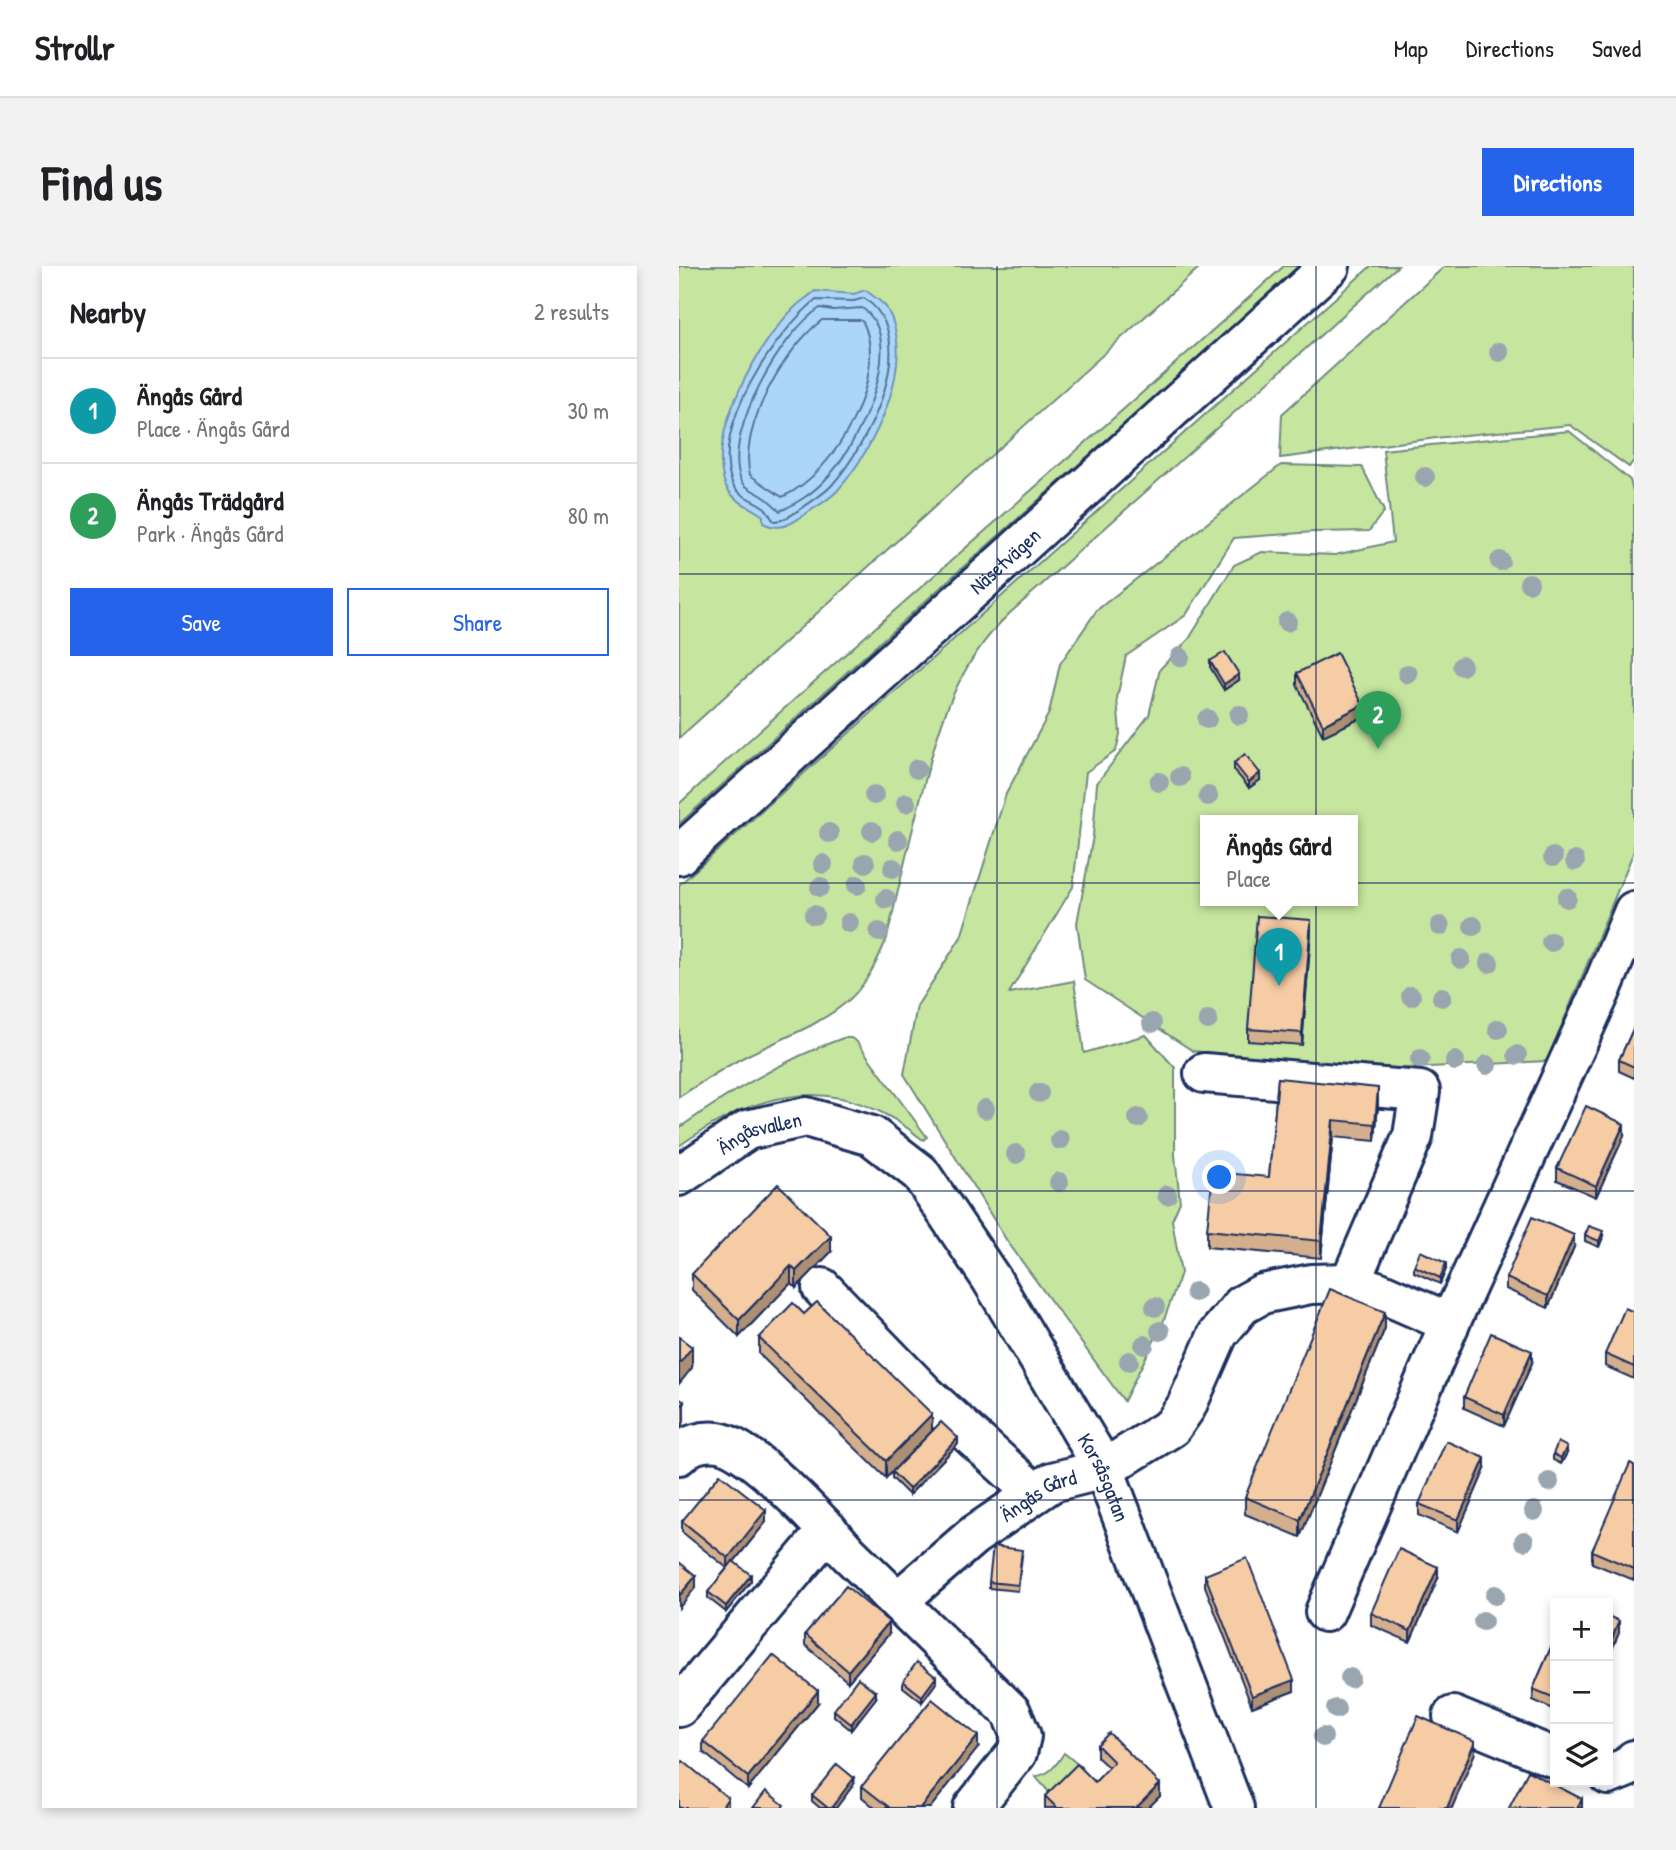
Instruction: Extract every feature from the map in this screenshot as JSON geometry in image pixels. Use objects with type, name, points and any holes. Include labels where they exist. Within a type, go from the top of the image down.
[{"type":"street","name":"Näsetvägen","points":[[679,855],[1330,266]]},
{"type":"street","points":[[1325,1612],[1450,1323],[1600,993],[1634,911]]},
{"type":"street","points":[[1204,1073],[1420,1091],[1413,1136],[1350,1283]]},
{"type":"street","name":"Ängåsvallen","points":[[679,1176],[747,1130],[806,1117],[872,1136],[920,1173]]},
{"type":"street","name":"Korsåsgatan","points":[[920,1173],[992,1280],[1104,1469],[1234,1808]]},
{"type":"street","name":"Ängås Gård","points":[[898,1601],[973,1536],[1034,1493],[1052,1482],[1104,1469],[1172,1427],[1186,1407],[1218,1334],[1243,1306],[1262,1294],[1311,1284],[1350,1283],[1377,1291],[1450,1323]]},
{"type":"street","points":[[822,1288],[925,1394],[1034,1493]]},
{"type":"street","points":[[679,1455],[685,1448],[697,1443],[719,1442],[737,1449],[763,1469],[828,1530],[1011,1713],[1021,1735],[1017,1753],[973,1808]]},
{"type":"street","points":[[679,1707],[828,1530]]},
{"type":"street","points":[[1453,1716],[1550,1756]]},
{"type":"street","points":[[1613,1773],[1628,1767],[1634,1760]]},
{"type":"green space","points":[[679,266],[1201,266],[679,738]]},
{"type":"green space","points":[[1284,266],[1302,266],[679,824],[679,804]]},
{"type":"green space","points":[[1371,266],[1398,266],[1010,613],[974,656],[960,679],[940,728],[887,938],[863,985],[828,1015],[739,1060],[679,1097],[679,885]]},
{"type":"green space","points":[[1445,266],[1634,266],[1634,460],[1629,467],[1570,425],[1444,437],[1280,458],[1282,414]]},
{"type":"green space","points":[[1569,431],[1630,480],[1634,495],[1634,851],[1547,1061],[1369,1070],[1193,1051],[1085,980],[1077,923],[1093,836],[1097,783],[1149,715],[1160,669],[1189,639],[1234,565],[1262,552],[1335,555],[1393,542],[1383,450]]},
{"type":"green space","points":[[1281,465],[1362,467],[1384,511],[1369,531],[1234,538],[1186,615],[1126,656],[1117,698],[1120,734],[1116,751],[1086,772],[1073,887],[1009,993],[1074,981],[1084,1053],[1146,1035],[1175,1068],[1175,1155],[1180,1202],[1172,1220],[1181,1273],[1162,1325],[1124,1401],[1007,1241],[904,1074],[917,1006],[961,937],[1006,794],[1049,713],[1060,664],[1097,610]]},
{"type":"green space","points":[[843,1038],[851,1038],[857,1042],[927,1137],[923,1140],[892,1118],[862,1104],[831,1096],[801,1095],[771,1100],[740,1111],[679,1146],[679,1128],[718,1102],[779,1066]]},
{"type":"green space","points":[[1064,1753],[1081,1767],[1085,1774],[1055,1799],[1035,1776],[1048,1772]]},
{"type":"water","points":[[865,290],[886,307],[895,329],[895,378],[888,404],[865,453],[837,491],[786,526],[769,526],[763,523],[763,516],[737,500],[729,491],[721,466],[722,443],[739,392],[751,367],[780,323],[815,291],[854,294]]},
{"type":"building","points":[[1225,652],[1239,674],[1224,684],[1210,661]]},
{"type":"building","points":[[1337,653],[1363,705],[1323,725],[1297,673]]},
{"type":"building","points":[[1245,754],[1260,773],[1249,782],[1234,763]]},
{"type":"building","points":[[1257,916],[1311,920],[1302,1033],[1248,1029]]},
{"type":"building","points":[[1634,1027],[1634,1067],[1619,1060]]},
{"type":"building","points":[[1278,1078],[1378,1088],[1375,1124],[1333,1120],[1321,1241],[1207,1230],[1213,1172],[1269,1177]]},
{"type":"building","points":[[1586,1106],[1624,1124],[1596,1186],[1557,1168]]},
{"type":"building","points":[[778,1184],[831,1236],[796,1271],[791,1266],[739,1320],[692,1274]]},
{"type":"building","points":[[1532,1217],[1574,1235],[1548,1296],[1506,1278]]},
{"type":"building","points":[[1589,1226],[1603,1231],[1599,1241],[1585,1235]]},
{"type":"building","points":[[1420,1251],[1446,1263],[1440,1278],[1414,1266]]},
{"type":"building","points":[[1330,1289],[1385,1312],[1300,1520],[1245,1497]]},
{"type":"building","points":[[817,1302],[932,1414],[886,1461],[759,1338],[793,1303],[804,1314]]},
{"type":"building","points":[[1625,1308],[1634,1312],[1634,1367],[1605,1354]]},
{"type":"building","points":[[1491,1333],[1532,1351],[1504,1415],[1464,1397]]},
{"type":"building","points":[[679,1337],[692,1347],[679,1364]]},
{"type":"building","points":[[941,1422],[958,1438],[909,1489],[892,1472]]},
{"type":"building","points":[[1446,1441],[1485,1458],[1458,1520],[1419,1504]]},
{"type":"building","points":[[1558,1442],[1567,1447],[1561,1458],[1553,1454]]},
{"type":"building","points":[[1630,1463],[1634,1465],[1634,1569],[1592,1551]]},
{"type":"building","points":[[720,1474],[766,1510],[728,1558],[682,1521]]},
{"type":"building","points":[[993,1546],[1022,1550],[1018,1585],[989,1582]]},
{"type":"building","points":[[1399,1549],[1438,1567],[1410,1631],[1371,1613]]},
{"type":"building","points":[[1247,1558],[1294,1680],[1252,1696],[1205,1575]]},
{"type":"building","points":[[733,1561],[751,1575],[726,1606],[708,1592]]},
{"type":"building","points":[[679,1562],[696,1576],[679,1596]]},
{"type":"building","points":[[846,1586],[889,1622],[848,1671],[805,1634]]},
{"type":"building","points":[[1613,1618],[1619,1621],[1613,1636]]},
{"type":"building","points":[[1550,1650],[1550,1696],[1533,1689]]},
{"type":"building","points":[[773,1655],[818,1691],[748,1777],[703,1741]]},
{"type":"building","points":[[917,1662],[936,1677],[922,1696],[903,1681]]},
{"type":"building","points":[[858,1678],[876,1692],[851,1724],[834,1710]]},
{"type":"building","points":[[932,1699],[978,1736],[920,1808],[890,1808],[862,1786]]},
{"type":"building","points":[[1418,1716],[1475,1741],[1447,1808],[1379,1808]]},
{"type":"building","points":[[1109,1733],[1160,1784],[1136,1808],[1057,1808],[1045,1796],[1077,1764],[1095,1782],[1114,1762],[1097,1745]]},
{"type":"building","points":[[683,1761],[728,1798],[721,1808],[679,1808],[679,1766]]},
{"type":"building","points":[[837,1764],[854,1778],[831,1808],[828,1808],[812,1795]]},
{"type":"building","points":[[1528,1771],[1550,1782],[1550,1787],[1559,1787],[1582,1799],[1577,1808],[1509,1808]]},
{"type":"building","points":[[766,1791],[784,1805],[782,1808],[753,1808]]},
{"type":"place","name":"Ängås Trädgård","points":[[1378,749]]},
{"type":"place","name":"Ängås Gård","points":[[1279,986]]}]
